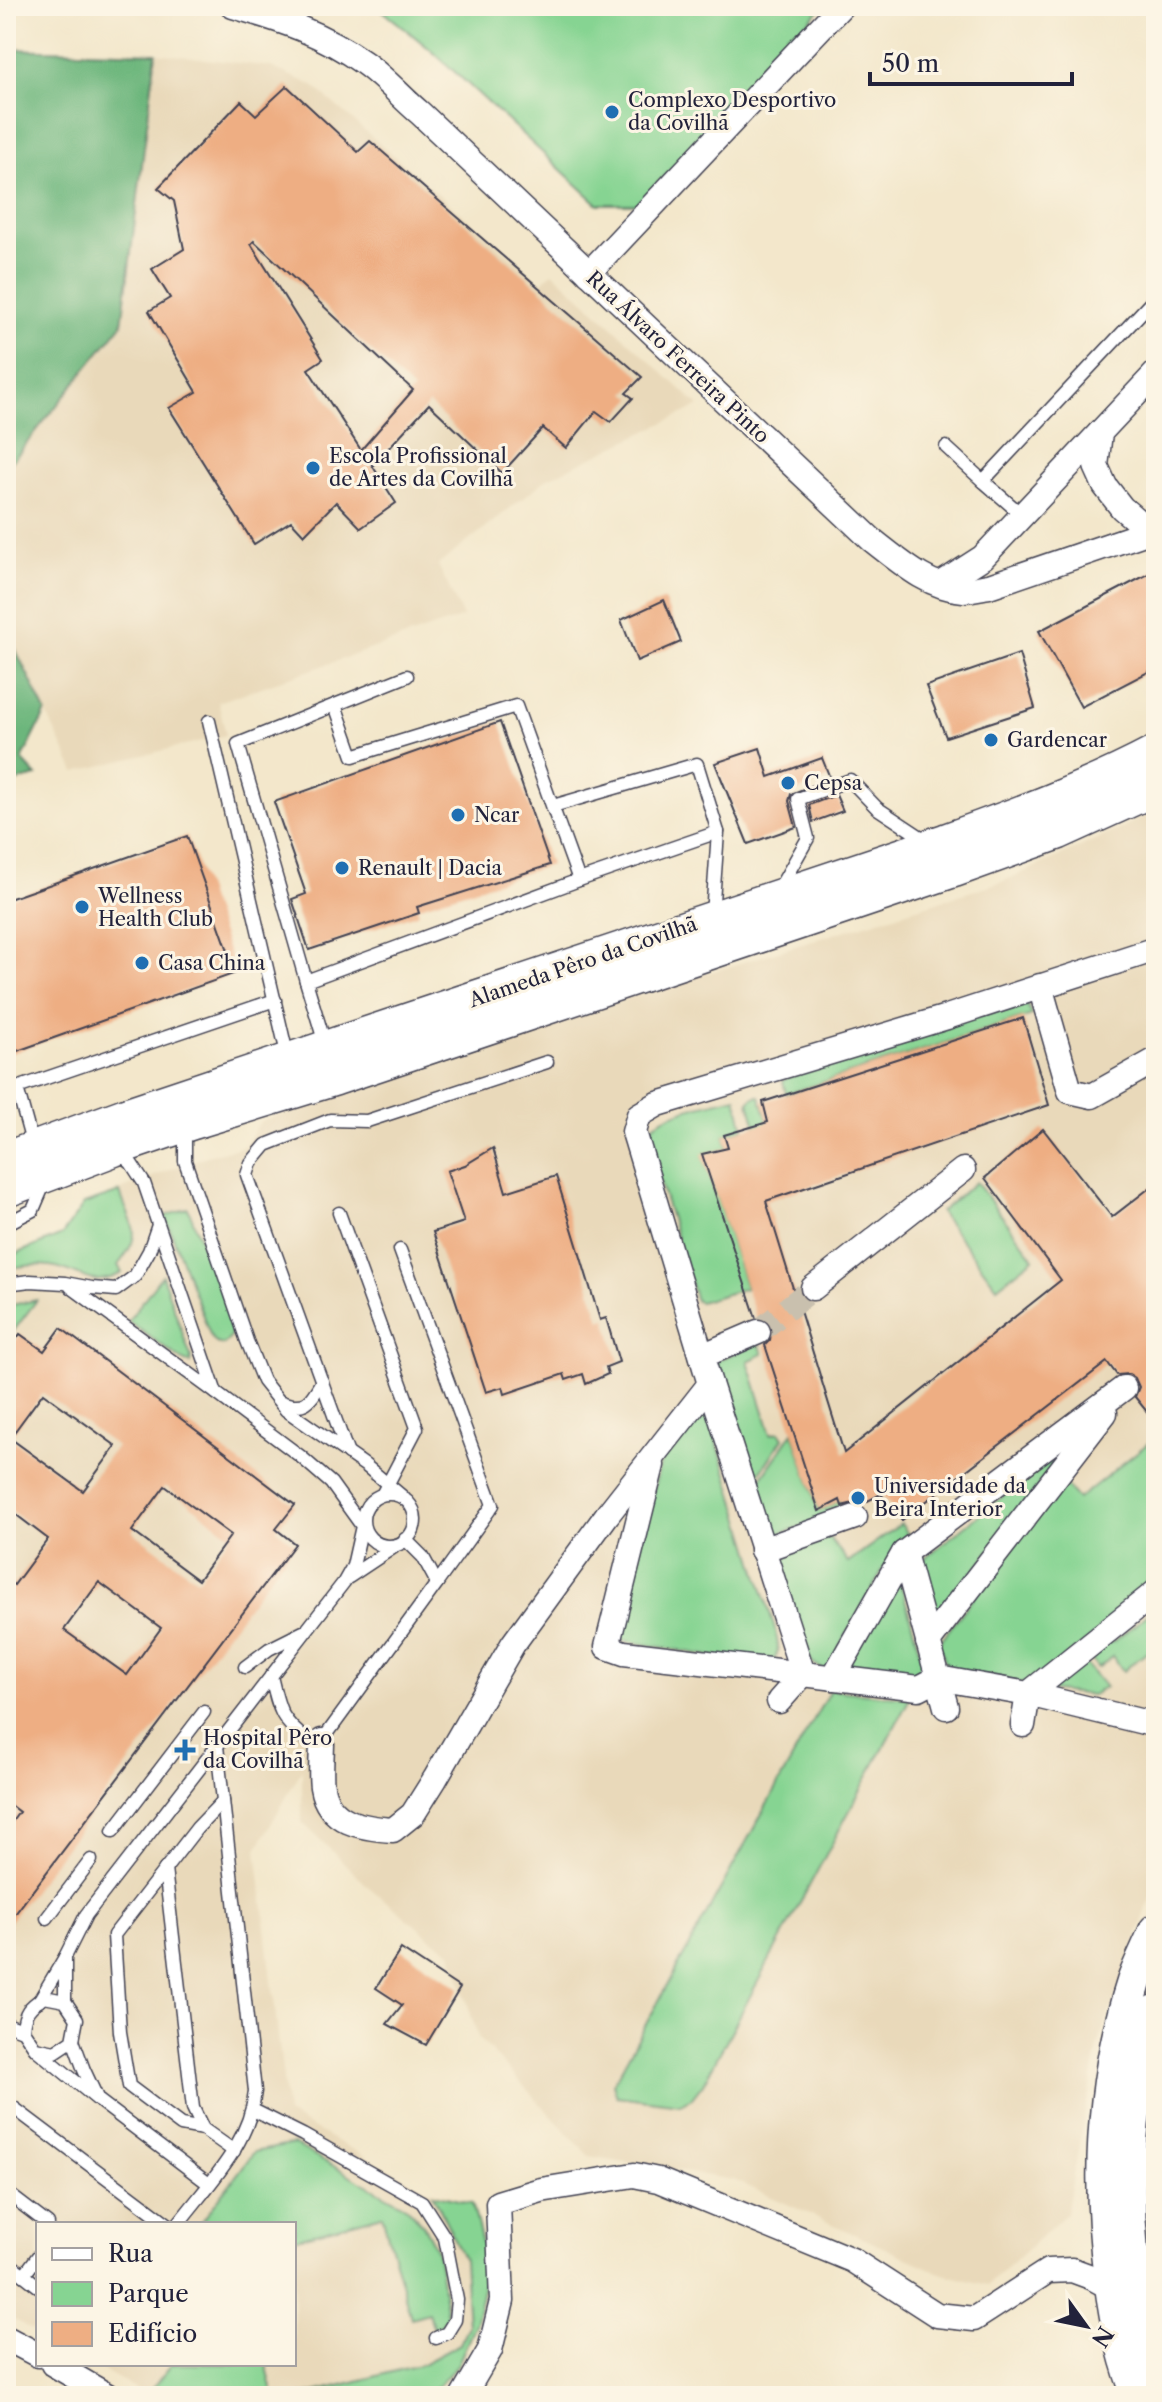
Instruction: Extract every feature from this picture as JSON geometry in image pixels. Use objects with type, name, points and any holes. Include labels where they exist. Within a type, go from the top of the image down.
[{"type":"main road","name":"Alameda Pêro da Covilhã","points":[[6,1190],[29,1160],[131,1113],[933,845],[1047,804],[1156,753]]},
{"type":"main road","name":"Alameda Pêro da Covilhã","points":[[29,1160],[114,1149],[336,1078],[954,870],[1059,832],[1156,788]]},
{"type":"main road","points":[[1140,2396],[1114,2305],[1104,2178],[1106,2109],[1119,2038],[1135,1980],[1156,1931]]},
{"type":"main road","points":[[1156,2012],[1148,2036],[1136,2100],[1129,2190],[1130,2243],[1149,2343],[1156,2362]]},
{"type":"street","name":"Rua Álvaro Ferreira Pinto","points":[[233,6],[291,23],[365,64],[872,540],[912,571],[963,590],[989,586],[1156,528]]},
{"type":"street","points":[[589,273],[841,6]]},
{"type":"street","points":[[941,584],[983,557],[1156,373]]},
{"type":"street","points":[[1100,433],[1096,466],[1105,486],[1122,508],[1142,525],[1156,528]]},
{"type":"street","points":[[803,1674],[710,1384],[634,1132],[639,1115],[658,1104],[1156,949]]},
{"type":"street","points":[[1040,986],[1070,1091],[1092,1096],[1156,1060]]},
{"type":"street","points":[[813,1288],[963,1170]]},
{"type":"street","points":[[702,1356],[758,1332]]},
{"type":"street","points":[[322,1741],[322,1789],[334,1814],[363,1828],[393,1830],[413,1814],[513,1644],[607,1515],[710,1384]]},
{"type":"street","points":[[833,1678],[904,1553],[1124,1388],[928,1642]]},
{"type":"street","points":[[654,1455],[607,1647],[624,1653],[919,1688],[938,1678],[1028,1694],[1156,1725]]},
{"type":"street","points":[[762,1550],[855,1517]]},
{"type":"street","points":[[904,1553],[946,1707]]},
{"type":"street","points":[[1023,1725],[1028,1694],[1156,1592]]},
{"type":"street","points":[[779,1701],[803,1674]]},
{"type":"street","points":[[463,2396],[490,2350],[502,2301],[498,2203],[541,2190],[634,2175],[658,2180],[852,2260],[937,2315],[974,2319],[1048,2271],[1072,2270],[1113,2289]]},
{"type":"street","points":[[6,2338],[36,2354]]},
{"type":"street","points":[[64,2367],[108,2396]]},
{"type":"lane","points":[[983,481],[1156,297]]},
{"type":"lane","points":[[946,447],[1022,515]]},
{"type":"lane","points":[[327,1049],[238,744],[407,676]]},
{"type":"lane","points":[[335,705],[353,756],[516,706],[579,880]]},
{"type":"lane","points":[[209,721],[289,1061]]},
{"type":"lane","points":[[553,806],[697,764],[718,832],[712,918]]},
{"type":"lane","points":[[774,897],[808,838],[798,799],[850,780],[877,808],[933,845]]},
{"type":"lane","points":[[306,981],[718,832]]},
{"type":"lane","points":[[6,1224],[33,1210],[43,1191],[29,1160],[17,1088],[275,1000]]},
{"type":"lane","points":[[348,1454],[247,1175],[251,1163],[266,1145],[330,1120],[367,1121],[547,1062]]},
{"type":"lane","points":[[193,1122],[185,1135],[185,1161],[263,1381],[286,1410],[348,1454],[385,1488],[403,1497],[415,1514],[411,1535],[344,1582]]},
{"type":"lane","points":[[114,1149],[131,1163],[144,1183],[216,1393]]},
{"type":"lane","points":[[39,2001],[86,1915],[344,1582],[353,1566],[366,1505],[385,1488],[417,1428],[339,1213]]},
{"type":"lane","points":[[6,1284],[30,1281],[116,1290],[135,1276],[149,1251],[158,1225]]},
{"type":"lane","points":[[271,1676],[280,1714],[309,1742],[322,1741],[493,1505],[400,1250]]},
{"type":"lane","points":[[65,1283],[300,1456],[331,1483],[373,1543],[399,1543],[423,1557],[437,1583]]},
{"type":"lane","points":[[279,1401],[294,1407],[304,1405],[322,1381]]},
{"type":"lane","points":[[245,1667],[269,1649],[306,1631]]},
{"type":"lane","points":[[113,1831],[204,1712]]},
{"type":"lane","points":[[180,2222],[247,2129],[255,2091],[217,1746]]},
{"type":"lane","points":[[223,1801],[197,1828],[114,1935],[120,2032],[129,2086],[181,2125],[203,2129],[234,2151]]},
{"type":"lane","points":[[47,1918],[91,1860]]},
{"type":"lane","points":[[165,1869],[193,2108],[203,2129]]},
{"type":"lane","points":[[65,1957],[65,2001],[77,2019],[73,2040],[98,2100]]},
{"type":"lane","points":[[23,2030],[27,2009],[44,1997],[65,2001]]},
{"type":"lane","points":[[6,2024],[23,2030],[35,2048],[209,2184]]},
{"type":"lane","points":[[35,2048],[55,2052],[73,2040]]},
{"type":"lane","points":[[6,2102],[165,2222]]},
{"type":"lane","points":[[253,2110],[422,2202],[445,2238],[457,2300],[455,2320],[447,2333],[436,2338]]},
{"type":"lane","points":[[6,2192],[45,2222]]},
{"type":"lane","points":[[24,2275],[36,2259]]},
{"type":"lane","points":[[6,2261],[36,2284]]},
{"type":"shaded area","points":[[156,53],[271,67],[312,85],[541,283],[553,272],[699,406],[548,478],[438,565],[463,617],[218,702],[226,735],[75,772],[6,630],[6,469],[122,324]]},
{"type":"shaded area","name":"Universidade da Beira Interior","points":[[1156,809],[1156,1883],[1098,2046],[1066,2214],[988,2285],[943,2274],[734,2180],[589,2156],[478,2037],[451,1951],[369,1887],[302,1822],[302,1769],[257,1849],[287,2114],[423,2188],[473,2202],[485,2249],[485,2291],[475,2331],[461,2365],[432,2396],[149,2396],[96,2366],[296,2366],[296,2222],[36,2222],[36,2333],[6,2314],[6,1257],[62,1234],[82,1206],[174,1168],[243,1147],[261,1121],[565,1022],[625,999],[1004,881],[1124,827]]},
{"type":"green space","name":"Complexo Desportivo da Covilhã","points":[[377,6],[823,6],[636,204],[598,204],[431,50]]},
{"type":"green space","points":[[6,49],[156,53],[122,324],[6,469]]},
{"type":"green space","points":[[6,630],[46,712],[22,760],[37,776],[6,784]]},
{"type":"green space","points":[[1025,1002],[1032,1015],[786,1094],[783,1081],[787,1078]]},
{"type":"green space","points":[[760,1096],[775,1143],[762,1147],[749,1102]]},
{"type":"green space","points":[[736,1097],[744,1129],[724,1135],[728,1148],[703,1155],[746,1288],[700,1302],[696,1301],[645,1133],[674,1114]]},
{"type":"green space","points":[[976,1182],[1034,1258],[997,1287],[940,1212]]},
{"type":"green space","points":[[120,1192],[134,1230],[131,1244],[118,1265],[122,1273],[93,1280],[50,1266],[6,1269],[6,1258],[62,1235],[84,1204]]},
{"type":"green space","points":[[188,1208],[233,1321],[230,1337],[223,1345],[211,1337],[165,1216]]},
{"type":"green space","points":[[162,1275],[191,1357],[190,1363],[128,1321]]},
{"type":"green space","points":[[37,1300],[6,1341],[6,1306]]},
{"type":"green space","points":[[759,1343],[763,1354],[748,1361],[771,1434],[779,1432],[783,1438],[754,1482],[716,1361]]},
{"type":"green space","points":[[702,1412],[709,1416],[776,1632],[777,1654],[766,1666],[615,1639],[661,1460]]},
{"type":"green space","points":[[793,1432],[819,1511],[840,1500],[845,1513],[769,1537],[754,1489]]},
{"type":"green space","points":[[1156,1437],[1156,1587],[1031,1685],[950,1671],[939,1643],[1062,1481],[1078,1499]]},
{"type":"green space","points":[[1068,1445],[936,1624],[917,1564]]},
{"type":"green space","points":[[901,1524],[908,1534],[899,1541],[826,1671],[807,1655],[778,1557],[827,1534],[848,1562]]},
{"type":"green space","points":[[897,1570],[924,1667],[922,1674],[913,1681],[837,1676]]},
{"type":"green space","points":[[1156,1608],[1156,1645],[1123,1671],[1113,1656],[1098,1668],[1084,1650],[1114,1641]]},
{"type":"green space","points":[[1078,1655],[1105,1687],[1092,1695],[1046,1690]]},
{"type":"green space","points":[[830,1690],[910,1698],[703,2084],[692,2098],[680,2104],[617,2096],[613,2084]]},
{"type":"green space","points":[[294,2144],[407,2207],[424,2226],[437,2251],[447,2316],[441,2325],[434,2329],[428,2313],[411,2318],[382,2215],[296,2238],[296,2222],[202,2222],[254,2152]]},
{"type":"green space","points":[[433,2194],[472,2203],[484,2250],[482,2294],[475,2325],[458,2364],[429,2396],[300,2396],[423,2364],[460,2344],[468,2326],[464,2260]]},
{"type":"green space","points":[[170,2366],[266,2366],[274,2396],[154,2396],[148,2393]]},
{"type":"building","points":[[287,86],[358,152],[370,141],[642,377],[626,393],[633,398],[611,422],[596,411],[566,448],[543,428],[502,473],[429,404],[373,465],[370,462],[396,503],[361,528],[336,502],[304,535],[291,521],[254,544],[169,408],[197,392],[149,311],[170,298],[152,269],[184,249],[174,201],[158,188],[241,101],[256,115]],"holes":[[[254,241],[413,390],[361,450],[308,369],[323,359],[251,244]]]},
{"type":"building","points":[[1156,570],[1156,668],[1081,707],[1039,631]]},
{"type":"building","points":[[664,600],[681,642],[637,661],[621,620]]},
{"type":"building","points":[[1019,654],[1035,708],[946,737],[926,686]]},
{"type":"building","points":[[500,722],[550,865],[417,907],[419,913],[309,950],[292,899],[306,894],[274,802]]},
{"type":"building","points":[[760,748],[769,777],[822,758],[830,778],[791,794],[789,801],[796,827],[748,844],[715,763]]},
{"type":"building","points":[[836,795],[843,811],[813,822],[809,805]]},
{"type":"building","points":[[187,836],[236,973],[6,1055],[6,900]]},
{"type":"building","points":[[1023,1018],[1049,1105],[766,1201],[844,1453],[1061,1280],[985,1178],[1043,1129],[1112,1217],[1156,1183],[1156,1423],[1135,1397],[1139,1387],[1135,1378],[1129,1374],[1117,1375],[1107,1362],[902,1520],[881,1494],[862,1504],[857,1502],[842,1506],[840,1500],[819,1511],[765,1345],[770,1340],[772,1327],[766,1320],[756,1318],[702,1154],[728,1148],[724,1135],[768,1122],[763,1102]]},
{"type":"building","points":[[493,1148],[506,1192],[556,1176],[600,1320],[606,1318],[619,1362],[606,1367],[608,1374],[586,1384],[583,1374],[566,1380],[564,1374],[505,1394],[503,1387],[486,1392],[433,1232],[464,1222],[447,1171],[465,1165]]},
{"type":"building","points":[[61,1328],[295,1505],[276,1529],[295,1544],[6,1926],[6,1830],[19,1812],[6,1802],[6,1579],[14,1585],[48,1539],[6,1507],[6,1353],[20,1334],[44,1351]],"holes":[[[43,1393],[116,1446],[83,1491],[10,1438]],[[165,1486],[231,1535],[198,1580],[132,1531]],[[99,1582],[161,1628],[127,1675],[64,1630]]]},
{"type":"building","points":[[401,1949],[460,1988],[426,2045],[387,2024],[402,2005],[376,1988]]},
{"type":"tunnel","points":[[758,1332],[813,1288]]},
{"type":"place","name":"Complexo Desportivo da Covilhã","points":[[612,112]]},
{"type":"place","name":"Escola Profissional de Artes da Covilhã","points":[[313,468]]},
{"type":"place","name":"Gardencar","points":[[991,740]]},
{"type":"place","name":"Cepsa","points":[[788,783]]},
{"type":"place","name":"Ncar","points":[[458,815]]},
{"type":"place","name":"Renault | Dacia","points":[[342,868]]},
{"type":"place","name":"Wellness Health Club","points":[[82,907]]},
{"type":"place","name":"Casa China","points":[[142,963]]},
{"type":"place","name":"Universidade da Beira Interior","points":[[858,1498]]},
{"type":"place","name":"Hospital Pêro da Covilhã","points":[[185,1750]]}]
